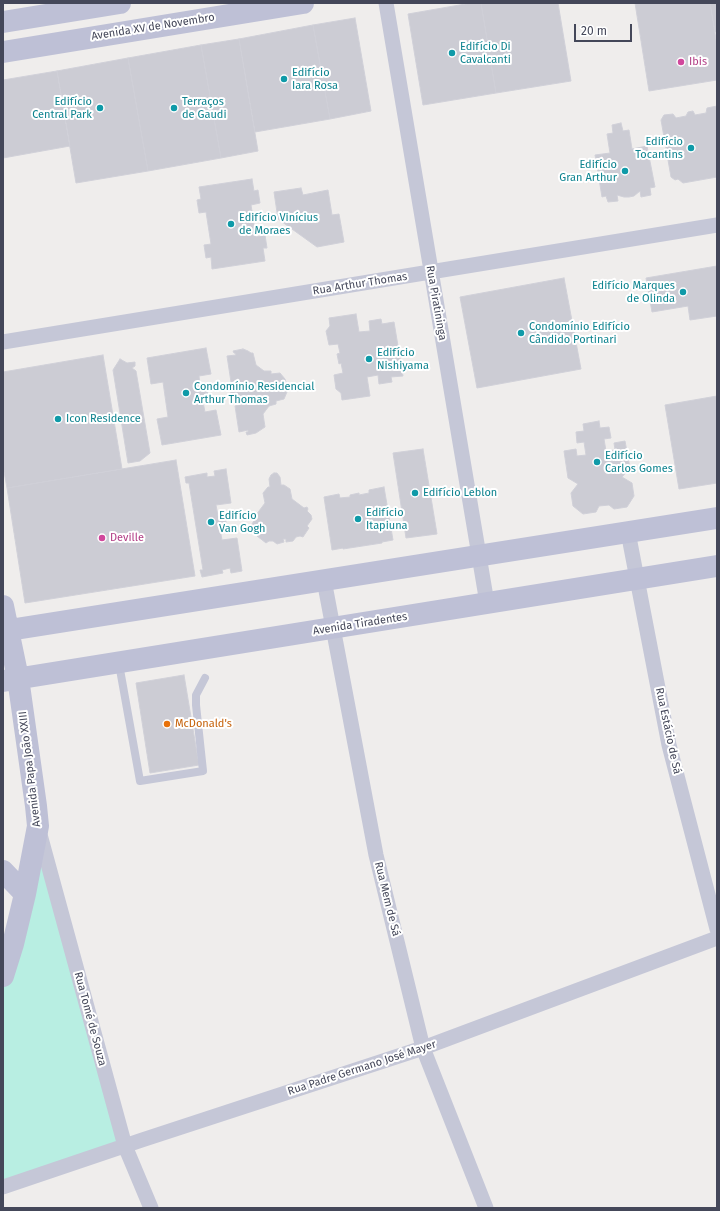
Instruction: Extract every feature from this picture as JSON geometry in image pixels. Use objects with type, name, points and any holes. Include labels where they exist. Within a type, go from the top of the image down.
[{"type":"main road","points":[[3,22],[120,3]]},
{"type":"main road","name":"Avenida XV de Novembro","points":[[3,52],[303,3]]},
{"type":"main road","points":[[5,631],[717,518]]},
{"type":"main road","name":"Avenida Tiradentes","points":[[11,680],[717,566]]},
{"type":"main road","name":"Avenida Papa João XXIII","points":[[3,606],[11,680],[36,806],[38,826],[26,894],[3,976]]},
{"type":"main road","points":[[3,871],[26,894]]},
{"type":"street","name":"Rua Piratininga","points":[[386,3],[487,603]]},
{"type":"street","name":"Rua Arthur Thomas","points":[[3,342],[717,225]]},
{"type":"street","name":"Rua Estácio de Sá","points":[[628,532],[669,745],[717,928]]},
{"type":"street","name":"Rua Mem de Sá","points":[[324,580],[376,855],[423,1048],[486,1208]]},
{"type":"street","name":"Rua Tomé de Souza","points":[[38,826],[125,1146],[151,1208]]},
{"type":"street","name":"Rua Padre Germano José Mayer","points":[[3,1187],[423,1048],[717,938]]},
{"type":"lane","points":[[119,663],[140,782],[203,771],[196,695],[205,678]]},
{"type":"green space","points":[[38,826],[125,1146],[3,1187],[3,976]]},
{"type":"building","name":"Edifício Di Cavalcanti","points":[[471,3],[481,3],[496,93],[423,105],[408,14]]},
{"type":"building","points":[[481,3],[558,3],[571,81],[496,93]]},
{"type":"building","name":"Ibis","points":[[635,3],[710,3],[717,45],[717,80],[649,91]]},
{"type":"building","points":[[710,3],[717,3],[717,32],[715,32]]},
{"type":"building","points":[[355,18],[371,111],[330,119],[313,25]]},
{"type":"building","name":"Edifício Iara Rosa","points":[[313,25],[330,119],[255,132],[239,39]]},
{"type":"building","points":[[239,39],[258,151],[221,158],[201,45]]},
{"type":"building","name":"Terraços de Gaudi","points":[[201,45],[221,158],[148,171],[128,58]]},
{"type":"building","name":"Edifício Central Park","points":[[128,58],[148,171],[76,183],[57,71]]},
{"type":"building","points":[[57,71],[70,146],[3,158],[3,80]]},
{"type":"building","name":"Edifício Tocantins","points":[[717,106],[717,177],[683,183],[678,179],[675,180],[671,177],[661,120],[664,115],[673,114],[676,118],[686,116],[688,112],[693,111],[695,115],[706,113],[707,108]]},
{"type":"building","name":"Edifício Gran Arthur","points":[[621,123],[623,131],[629,130],[632,149],[647,146],[655,187],[650,188],[651,195],[641,197],[640,191],[634,196],[629,197],[617,195],[618,201],[608,202],[606,196],[602,197],[595,155],[610,153],[607,134],[613,133],[612,125]]},
{"type":"building","name":"Edifício Vinícius de Moraes","points":[[252,179],[254,191],[258,190],[260,203],[251,205],[256,237],[265,235],[267,248],[263,248],[265,261],[212,269],[211,257],[206,258],[204,245],[211,244],[206,212],[199,213],[197,200],[201,199],[199,187]]},
{"type":"building","points":[[301,188],[303,195],[328,190],[332,215],[339,214],[344,242],[317,247],[278,219],[274,192]]},
{"type":"building","name":"Edifício Marques de Olinda","points":[[717,266],[717,316],[690,320],[688,306],[652,312],[646,278]]},
{"type":"building","name":"Condomínio Edifício Cândido Portinari","points":[[564,278],[581,369],[477,388],[460,297]]},
{"type":"building","name":"Edifício Nishiyama","points":[[356,314],[359,332],[370,331],[369,321],[381,319],[382,324],[394,322],[403,376],[391,377],[392,382],[379,384],[378,375],[367,377],[370,396],[342,400],[341,393],[336,389],[334,375],[343,373],[337,354],[340,353],[338,344],[329,345],[326,331],[330,326],[329,318]]},
{"type":"building","name":"Condomínio Residencial Arthur Thomas","points":[[206,348],[211,374],[199,376],[200,385],[206,384],[209,401],[203,402],[205,412],[216,410],[221,435],[162,445],[157,419],[168,417],[163,382],[151,384],[147,358]]},
{"type":"building","points":[[243,349],[253,353],[256,365],[264,371],[271,371],[271,374],[280,373],[285,379],[287,385],[287,392],[284,399],[276,401],[276,404],[269,406],[263,414],[265,427],[256,433],[247,435],[246,432],[248,432],[248,430],[239,432],[235,406],[239,405],[239,403],[236,404],[232,401],[230,387],[232,384],[236,383],[235,381],[231,382],[227,356],[236,355],[233,351]]},
{"type":"building","name":"Icon Residence","points":[[103,355],[122,469],[7,488],[3,466],[3,372]]},
{"type":"building","points":[[120,359],[127,363],[135,362],[135,366],[132,368],[136,371],[150,453],[140,461],[128,463],[113,370]]},
{"type":"building","points":[[717,396],[717,483],[679,489],[665,405]]},
{"type":"building","name":"Edifício Carlos Gomes","points":[[599,421],[600,428],[609,427],[611,438],[604,439],[606,451],[615,450],[614,443],[625,441],[630,468],[622,477],[632,483],[634,496],[627,507],[614,509],[609,505],[599,506],[596,512],[583,514],[573,506],[571,493],[578,484],[568,478],[564,451],[576,449],[577,456],[586,455],[584,442],[577,443],[576,432],[584,431],[583,424]]},
{"type":"building","name":"Edifício Leblon","points":[[423,449],[437,534],[406,538],[393,453]]},
{"type":"building","name":"Deville","points":[[176,460],[195,576],[25,603],[7,488]]},
{"type":"building","name":"Edifício Van Gogh","points":[[226,469],[231,503],[216,505],[218,516],[225,515],[227,528],[220,529],[222,540],[237,538],[242,571],[231,573],[230,568],[222,570],[223,573],[202,577],[200,570],[203,570],[189,483],[186,483],[185,477],[207,473],[207,477],[215,476],[214,471]]},
{"type":"building","points":[[274,473],[277,473],[280,477],[281,485],[284,485],[290,489],[292,499],[304,508],[307,507],[307,511],[311,515],[312,519],[307,526],[309,528],[303,537],[296,537],[293,541],[286,542],[286,539],[283,539],[284,542],[277,544],[273,541],[266,543],[257,536],[259,534],[253,529],[252,524],[255,519],[253,516],[256,515],[265,503],[263,493],[268,487],[270,487],[269,479]]},
{"type":"building","name":"Edifício Itapiuna","points":[[384,487],[393,540],[332,550],[324,497],[339,494],[340,498],[350,497],[350,495],[369,493],[369,490]]},
{"type":"building","name":"McDonald's","points":[[184,675],[199,765],[150,773],[136,683]]},
{"type":"place","name":"Edifício Di Cavalcanti","points":[[452,53]]},
{"type":"place","name":"Ibis","points":[[681,62]]},
{"type":"place","name":"Edifício Iara Rosa","points":[[284,79]]},
{"type":"place","name":"Edifício Central Park","points":[[100,108]]},
{"type":"place","name":"Terraços de Gaudi","points":[[174,108]]},
{"type":"place","name":"Edifício Tocantins","points":[[691,148]]},
{"type":"place","name":"Edifício Gran Arthur","points":[[625,171]]},
{"type":"place","name":"Edifício Vinícius de Moraes","points":[[231,224]]},
{"type":"place","name":"Edifício Marques de Olinda","points":[[683,292]]},
{"type":"place","name":"Condomínio Edifício Cândido Portinari","points":[[521,333]]},
{"type":"place","name":"Edifício Nishiyama","points":[[369,359]]},
{"type":"place","name":"Condomínio Residencial Arthur Thomas","points":[[186,393]]},
{"type":"place","name":"Icon Residence","points":[[58,419]]},
{"type":"place","name":"Edifício Carlos Gomes","points":[[597,462]]},
{"type":"place","name":"Edifício Leblon","points":[[415,493]]},
{"type":"place","name":"Edifício Itapiuna","points":[[358,519]]},
{"type":"place","name":"Edifício Van Gogh","points":[[211,522]]},
{"type":"place","name":"Deville","points":[[102,538]]},
{"type":"place","name":"McDonald's","points":[[167,724]]}]
